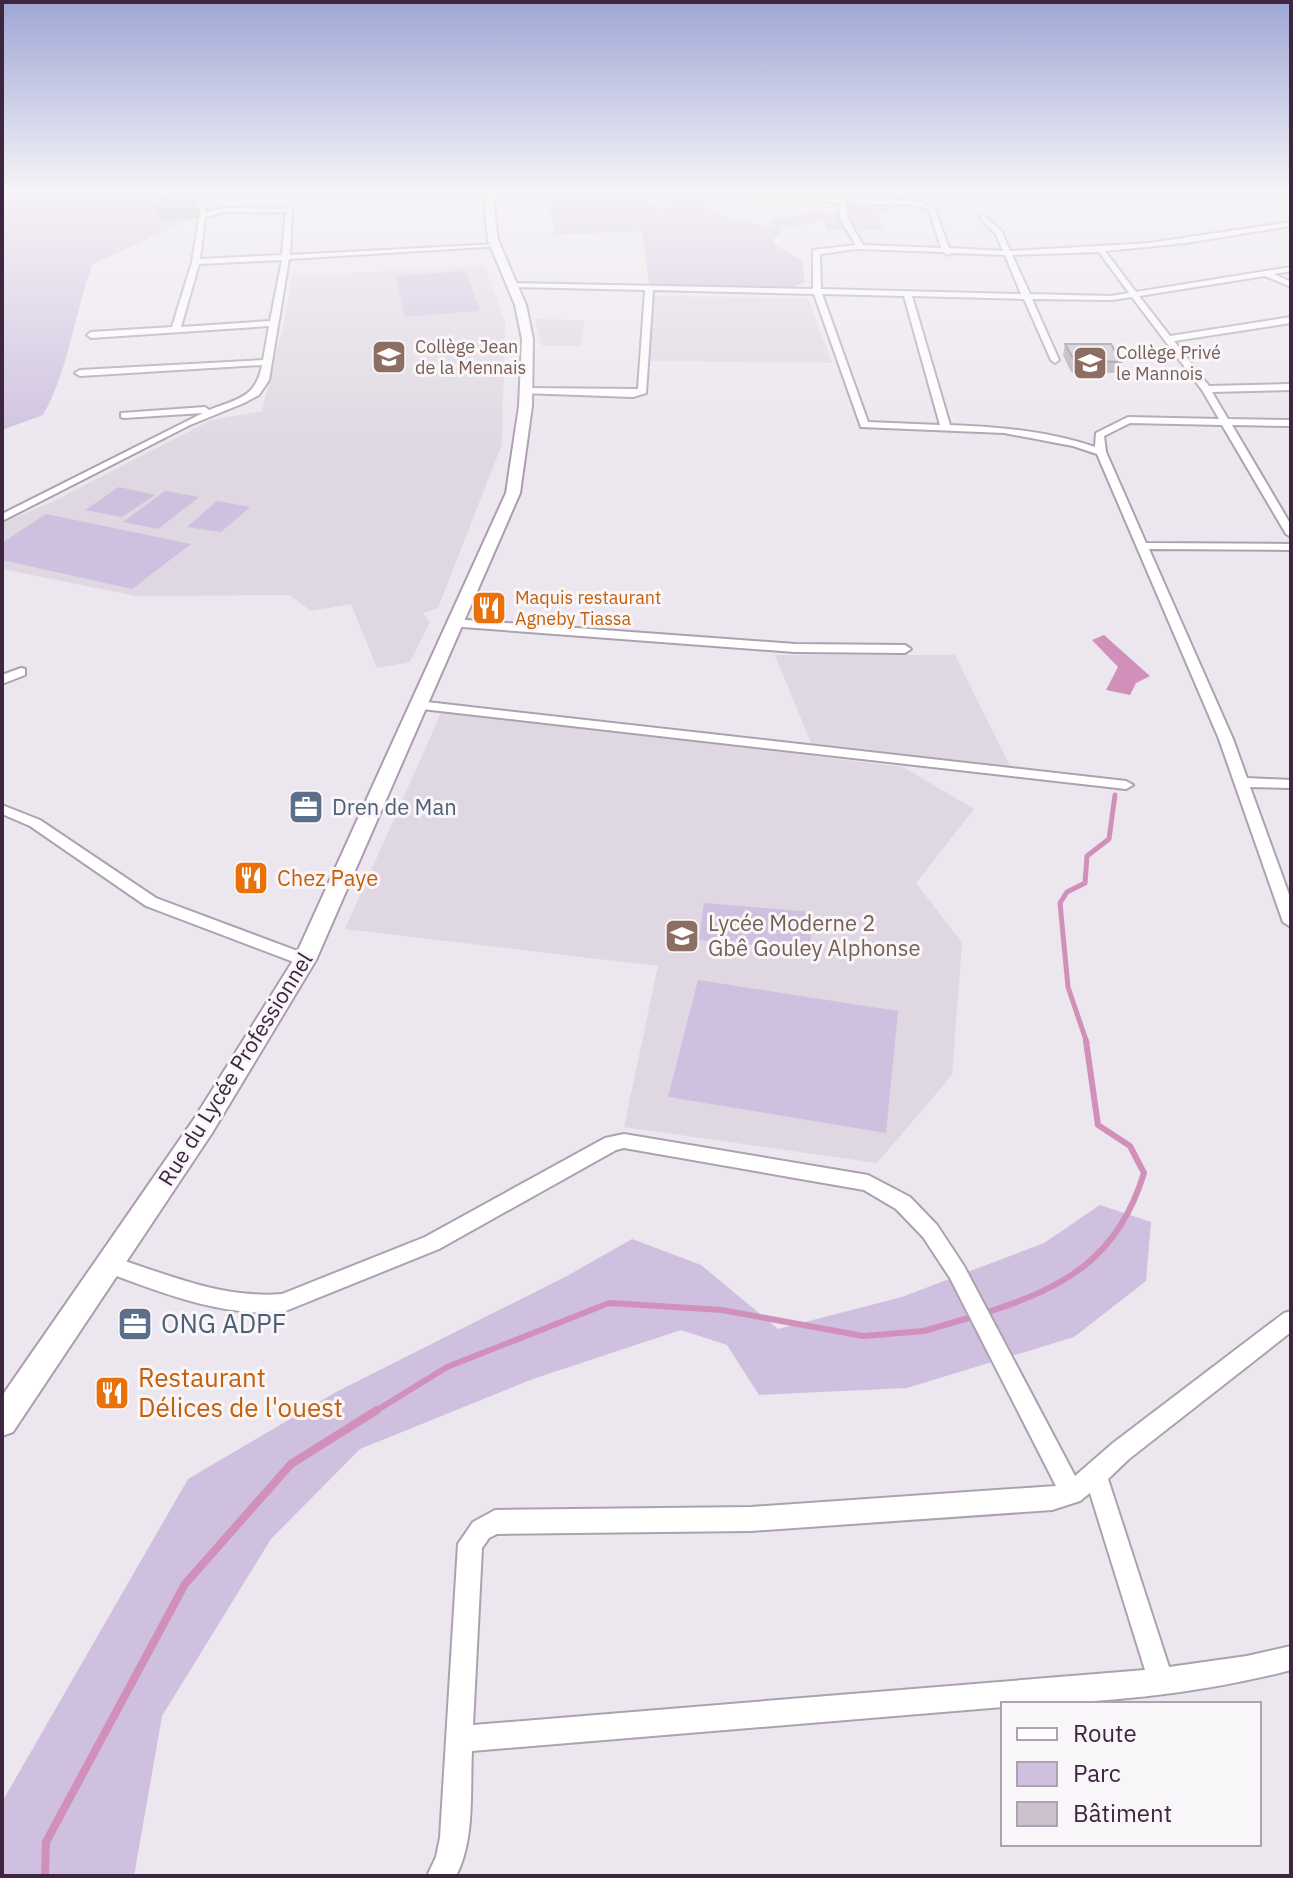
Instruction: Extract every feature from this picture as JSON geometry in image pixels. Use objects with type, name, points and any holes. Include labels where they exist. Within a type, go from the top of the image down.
[{"type":"main road","name":"Rue du Lycée Professionnel","points":[[2,1422],[203,1126],[305,960],[458,621],[513,493],[522,442],[525,322],[513,280]]},
{"type":"street","points":[[176,329],[191,280]]},
{"type":"street","points":[[2,518],[256,393],[264,380],[282,280]]},
{"type":"street","points":[[817,280],[817,292],[864,425],[1004,430],[1075,443],[1101,452]]},
{"type":"street","points":[[1017,280],[1055,360]]},
{"type":"street","points":[[1123,280],[1206,389],[1291,534]]},
{"type":"street","points":[[515,285],[1111,298],[1224,280]]},
{"type":"street","points":[[525,391],[633,394],[643,391],[649,290]]},
{"type":"street","points":[[907,293],[946,429]]},
{"type":"street","points":[[1111,298],[1141,304]]},
{"type":"street","points":[[1170,339],[1291,320]]},
{"type":"street","points":[[91,335],[274,323]]},
{"type":"street","points":[[80,373],[267,362]]},
{"type":"street","points":[[1206,389],[1291,387]]},
{"type":"street","points":[[124,415],[219,410]]},
{"type":"street","points":[[1075,443],[1128,420],[1291,423]]},
{"type":"street","points":[[1099,435],[1101,452],[1241,782],[1291,922]]},
{"type":"street","points":[[1141,546],[1291,547]]},
{"type":"street","points":[[458,621],[795,648],[905,649]]},
{"type":"street","points":[[2,680],[21,672]]},
{"type":"street","points":[[418,705],[1126,785]]},
{"type":"street","points":[[1241,782],[1291,784]]},
{"type":"street","points":[[2,809],[35,823],[151,902],[305,960]]},
{"type":"street","points":[[110,1265],[231,1301],[261,1307],[283,1303],[432,1243],[612,1143],[624,1141],[868,1183],[903,1203],[930,1231],[957,1272],[1072,1493]]},
{"type":"street","points":[[441,1876],[449,1861],[454,1838],[470,1544],[481,1530],[495,1522],[751,1519],[1052,1499],[1072,1493],[1121,1451],[1291,1320]]},
{"type":"street","points":[[1096,1475],[1161,1681]]},
{"type":"street","points":[[459,1739],[1161,1681],[1247,1669],[1291,1658]]},
{"type":"shaded area","points":[[291,280],[490,280],[505,322],[502,444],[438,608],[423,613],[430,622],[410,662],[377,668],[351,604],[311,611],[290,595],[136,596],[2,569],[2,523],[54,501],[211,420],[262,411]]},
{"type":"shaded area","points":[[654,296],[808,298],[832,363],[648,361]]},
{"type":"shaded area","points":[[535,319],[585,320],[581,346],[542,346]]},
{"type":"shaded area","points":[[1104,635],[1150,676],[1136,683],[1130,695],[1106,690],[1118,667],[1092,640]]},
{"type":"shaded area","points":[[775,655],[955,655],[1010,766],[811,743]]},
{"type":"shaded area","name":"Lycée Moderne 2 Gbê Gouley Alphonse","points":[[442,711],[903,767],[974,809],[916,883],[962,943],[952,1075],[877,1163],[624,1127],[658,966],[345,929]]},
{"type":"green space","points":[[2,280],[87,280],[59,379],[43,415],[2,430]]},
{"type":"green space","points":[[397,280],[469,280],[480,311],[405,317]]},
{"type":"green space","points":[[648,280],[805,282],[789,289],[649,284]]},
{"type":"green space","points":[[119,487],[155,495],[122,517],[85,510]]},
{"type":"green space","points":[[165,491],[199,497],[158,529],[123,522]]},
{"type":"green space","points":[[217,501],[250,507],[221,532],[187,527]]},
{"type":"green space","points":[[46,514],[191,544],[132,589],[2,560],[2,543]]},
{"type":"green space","points":[[704,903],[812,912],[810,950],[699,940]]},
{"type":"green space","points":[[698,980],[898,1011],[886,1133],[668,1097]]},
{"type":"green space","points":[[1100,1205],[1151,1222],[1146,1281],[1074,1337],[907,1388],[759,1395],[727,1345],[681,1330],[533,1379],[360,1449],[271,1539],[162,1716],[134,1876],[2,1876],[2,1802],[188,1479],[336,1392],[567,1276],[632,1239],[701,1265],[778,1329],[902,1297],[1044,1243]]},
{"type":"building","points":[[1065,344],[1111,344],[1121,362],[1074,360]]},
{"type":"waterway","points":[[1087,1043],[1068,987],[1060,903],[1067,892],[1085,883],[1087,856],[1109,839],[1115,795]]},
{"type":"waterway","points":[[985,1313],[1040,1292],[1085,1265],[1104,1248],[1120,1227],[1144,1173],[1130,1146],[1098,1125],[1086,1041]]},
{"type":"waterway","points":[[374,1412],[447,1367],[609,1303],[722,1310],[863,1336],[924,1331],[975,1316]]},
{"type":"waterway","points":[[45,1876],[46,1842],[185,1584],[291,1464],[377,1410]]},
{"type":"place","name":"Collège Jean de la Mennais","points":[[389,357]]},
{"type":"place","name":"Collège Privé le Mannois","points":[[1090,363]]},
{"type":"place","name":"Maquis restaurant Agneby Tiassa","points":[[489,608]]},
{"type":"place","name":"Dren de Man","points":[[306,807]]},
{"type":"place","name":"Chez Paye","points":[[251,878]]},
{"type":"place","name":"Lycée Moderne 2 Gbê Gouley Alphonse","points":[[682,936]]},
{"type":"place","name":"ONG ADPF","points":[[135,1324]]},
{"type":"place","name":"Restaurant Délices de l'ouest","points":[[112,1393]]}]
